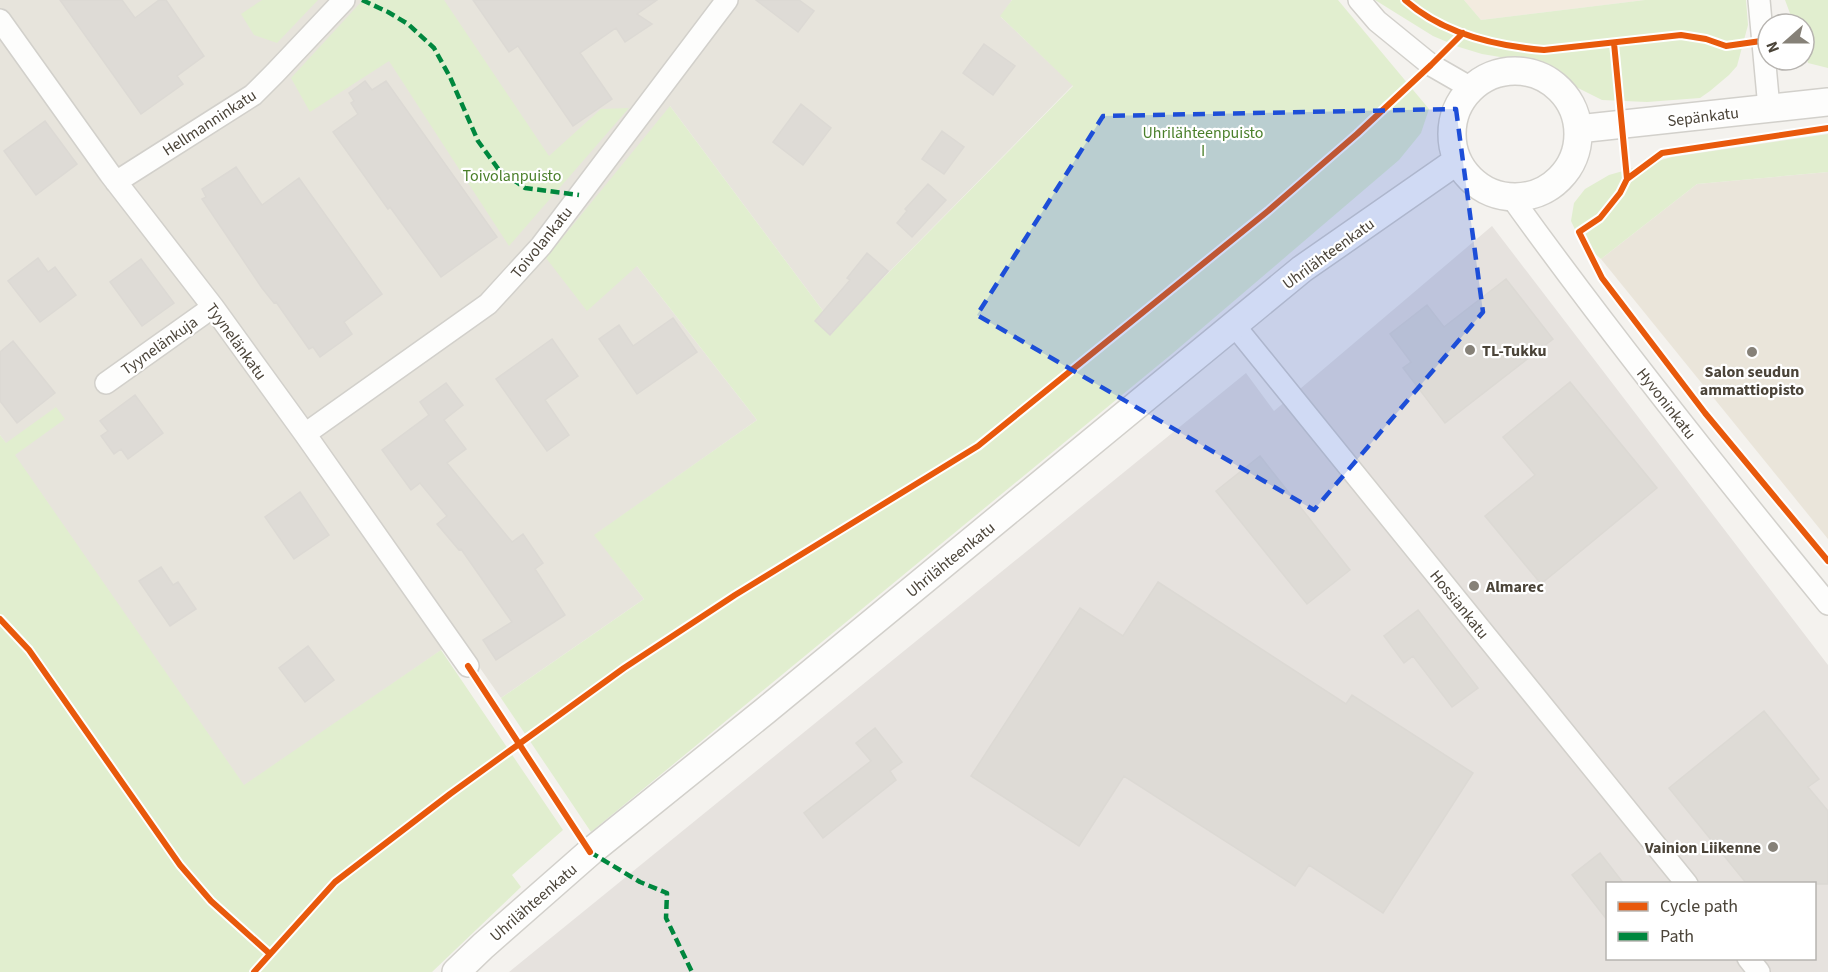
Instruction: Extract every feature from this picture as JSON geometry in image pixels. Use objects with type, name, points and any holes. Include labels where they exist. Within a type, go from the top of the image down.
[{"type":"street","name":"Hellmanninkatu","points":[[116,182],[253,95],[344,0]]},
{"type":"street","name":"Toivolankatu","points":[[305,434],[488,304],[541,246],[727,0]]},
{"type":"street","points":[[1359,0],[1377,21],[1431,65],[1471,88]]},
{"type":"street","points":[[1759,0],[1769,108]]},
{"type":"street","name":"Tyynelänkatu","points":[[0,20],[116,182],[213,307],[468,666]]},
{"type":"street","points":[[1508,71],[1528,72],[1547,79],[1562,92],[1574,109],[1578,129],[1576,150],[1567,170],[1552,186],[1533,195],[1512,198],[1495,195],[1479,187],[1466,175],[1457,161],[1452,142],[1453,122],[1458,105],[1471,88],[1488,76],[1508,71]]},
{"type":"street","name":"Sepänkatu","points":[[1578,129],[1828,102]]},
{"type":"street","name":"Uhrilähteenkatu","points":[[456,972],[590,852],[1302,269],[1457,161]]},
{"type":"street","name":"Hyvoninkatu","points":[[1512,198],[1605,325],[1744,502],[1828,604]]},
{"type":"street","name":"Tyynelänkuja","points":[[106,383],[213,307]]},
{"type":"street","name":"Hossiankatu","points":[[1234,325],[1685,882]]},
{"type":"street","points":[[1750,960],[1759,972]]},
{"type":"highlighted area","points":[[1456,109],[1483,312],[1314,510],[977,315],[1103,116]]},
{"type":"shaded area","points":[[0,0],[1012,0],[1001,17],[1073,85],[835,327],[670,106],[637,266],[757,420],[595,535],[644,599],[501,698],[459,638],[244,786],[0,435]]},
{"type":"shaded area","points":[[1464,0],[1645,0],[1481,20]]},
{"type":"shaded area","name":"Salon seudun ammattiopisto","points":[[1828,172],[1828,539],[1601,259],[1697,184]]},
{"type":"shaded area","points":[[1492,226],[1828,665],[1828,972],[509,972],[1246,373],[1274,411]]},
{"type":"green space","points":[[262,0],[318,0],[277,43],[254,35],[241,14]]},
{"type":"green space","name":"Toivolanpuisto","points":[[363,0],[444,0],[549,156],[601,109],[629,108],[509,246],[389,61],[310,112],[291,78]]},
{"type":"green space","name":"Uhrilähteenpuisto I","points":[[1012,0],[1338,0],[1429,109],[1421,133],[1399,160],[1173,353],[591,832],[501,698],[644,599],[594,535],[757,420],[637,266],[587,311],[546,258],[670,106],[835,327],[1073,86],[1000,16]]},
{"type":"green space","points":[[1375,0],[1464,0],[1481,20],[1645,0],[1746,0],[1748,25],[1737,66],[1700,98],[1647,102],[1602,100],[1562,80],[1536,63],[1482,54],[1433,36]]},
{"type":"green space","points":[[1785,0],[1828,0],[1828,68],[1816,65],[1816,12],[1790,12]]},
{"type":"green space","points":[[1828,134],[1828,172],[1697,184],[1601,259],[1580,240],[1571,221],[1574,203],[1585,189],[1609,175],[1672,157]]},
{"type":"green space","points":[[56,407],[65,419],[15,455],[244,785],[441,650],[563,830],[512,875],[521,887],[432,972],[0,972],[0,435],[6,443]]},
{"type":"building","points":[[60,0],[122,0],[135,18],[159,0],[166,0],[204,56],[177,76],[183,84],[141,114]]},
{"type":"building","points":[[473,0],[657,0],[637,14],[652,24],[625,42],[616,28],[580,53],[612,99],[573,126],[518,46],[509,52]]},
{"type":"building","points":[[756,0],[799,0],[814,11],[798,32]]},
{"type":"building","points":[[984,44],[1015,66],[993,95],[963,73]]},
{"type":"building","points":[[365,81],[372,90],[386,81],[497,237],[441,277],[390,207],[388,209],[333,132],[358,114],[351,103],[354,101],[349,93]]},
{"type":"building","points":[[801,104],[831,128],[803,165],[773,142]]},
{"type":"building","points":[[45,121],[77,164],[36,195],[4,151]]},
{"type":"building","points":[[942,131],[964,147],[944,174],[922,159]]},
{"type":"building","points":[[236,167],[262,205],[299,178],[382,294],[344,322],[352,334],[320,357],[313,347],[309,349],[276,302],[274,303],[262,288],[202,199],[206,197],[202,189]]},
{"type":"building","points":[[928,184],[946,200],[912,237],[897,223],[907,211],[905,209]]},
{"type":"building","points":[[867,253],[888,271],[830,335],[815,321],[850,280],[847,278]]},
{"type":"building","points":[[38,258],[48,272],[55,267],[76,295],[40,322],[8,281]]},
{"type":"building","points":[[141,259],[174,303],[142,326],[110,282]]},
{"type":"building","name":"TL-Tukku","points":[[1506,279],[1553,339],[1445,423],[1403,368],[1411,362],[1390,334],[1427,305],[1444,327]]},
{"type":"building","points":[[673,318],[697,352],[637,394],[599,339],[619,325],[633,346]]},
{"type":"building","points":[[552,339],[578,376],[545,400],[569,435],[547,451],[496,379]]},
{"type":"building","points":[[13,341],[55,393],[17,423],[0,401],[0,352]]},
{"type":"building","points":[[1570,382],[1657,488],[1541,584],[1485,516],[1535,475],[1503,437]]},
{"type":"building","points":[[446,383],[463,405],[444,420],[466,449],[447,463],[512,542],[523,534],[543,563],[535,569],[565,615],[496,660],[483,640],[512,622],[461,549],[459,550],[437,524],[447,516],[420,483],[411,490],[382,450],[429,415],[420,402]]},
{"type":"building","points":[[135,395],[163,433],[128,459],[121,449],[114,454],[101,436],[108,431],[100,421]]},
{"type":"building","points":[[1260,456],[1350,570],[1307,604],[1216,491]]},
{"type":"building","points":[[300,492],[329,535],[294,559],[265,517]]},
{"type":"building","points":[[161,567],[173,585],[178,582],[196,609],[170,626],[139,581]]},
{"type":"building","points":[[1158,582],[1346,704],[1352,695],[1473,773],[1383,913],[1309,865],[1295,886],[1124,776],[1079,846],[971,776],[1080,608],[1123,636]]},
{"type":"building","points":[[1418,610],[1478,688],[1452,707],[1413,656],[1404,663],[1384,636]]},
{"type":"building","points":[[308,646],[334,680],[305,702],[279,668]]},
{"type":"building","name":"Vainion Liikenne","points":[[1764,711],[1819,779],[1808,787],[1828,811],[1828,884],[1745,882],[1669,788]]},
{"type":"building","points":[[875,728],[902,762],[890,771],[896,780],[823,838],[804,813],[871,761],[856,743]]},
{"type":"building","points":[[1600,853],[1622,882],[1606,882],[1606,918],[1572,875]]},
{"type":"marked path","points":[[362,0],[408,24],[434,48],[450,77],[478,141],[499,170],[525,188],[579,195]]},
{"type":"marked path","points":[[590,852],[640,882],[667,893],[666,918],[692,972]]},
{"type":"cycle path","points":[[1405,0],[1420,12],[1453,30],[1489,41],[1526,48],[1544,50],[1681,35],[1706,39],[1726,46],[1756,42]]},
{"type":"cycle path","points":[[254,972],[335,882],[450,794],[624,668],[735,595],[978,446],[1268,211],[1357,134],[1463,33]]},
{"type":"cycle path","points":[[1614,43],[1627,179]]},
{"type":"cycle path","points":[[1828,128],[1662,153],[1627,179],[1620,193],[1600,218],[1579,232],[1602,278],[1705,413],[1828,561]]},
{"type":"cycle path","points":[[0,619],[29,650],[180,865],[211,901],[270,954]]},
{"type":"cycle path","points":[[468,666],[590,852]]},
{"type":"place","name":"TL-Tukku","points":[[1470,350]]},
{"type":"place","name":"Salon seudun ammattiopisto","points":[[1752,352]]},
{"type":"place","name":"Almarec","points":[[1474,586]]},
{"type":"place","name":"Vainion Liikenne","points":[[1773,847]]}]
